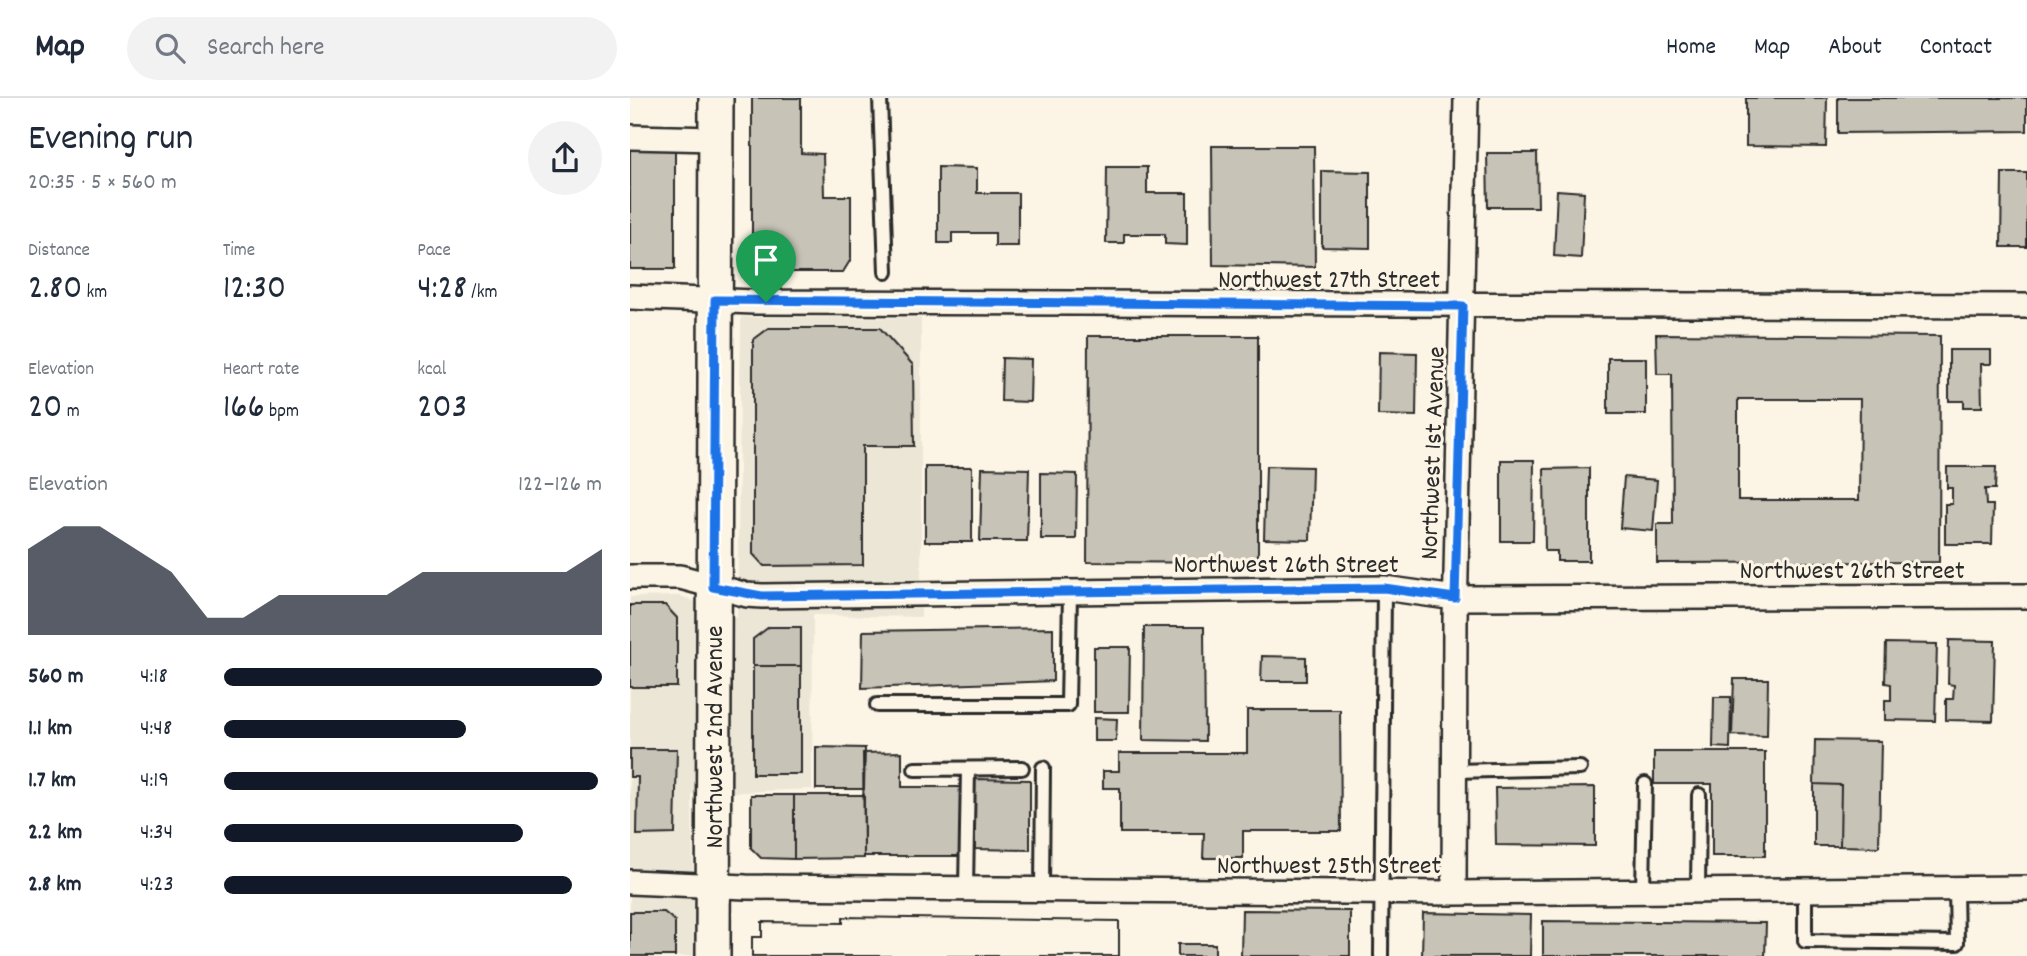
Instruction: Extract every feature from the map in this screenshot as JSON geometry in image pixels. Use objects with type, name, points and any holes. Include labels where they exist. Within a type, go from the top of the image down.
[{"type":"street","name":"Northwest 2nd Avenue","points":[[713,956],[698,884],[713,587],[716,98]]},
{"type":"street","name":"Northwest 1st Avenue","points":[[1454,893],[1455,598],[1466,98]]},
{"type":"street","points":[[630,137],[716,139]]},
{"type":"street","name":"Northwest 27th Street","points":[[630,297],[1463,306],[2027,306]]},
{"type":"street","name":"Northwest 26th Street","points":[[630,577],[680,577],[713,587],[762,596],[1384,588],[1455,598],[2027,596]]},
{"type":"street","name":"Northwest 25th Street","points":[[630,883],[1454,893],[2027,888]]},
{"type":"lane","points":[[880,98],[886,272]]},
{"type":"lane","points":[[1381,956],[1384,588]]},
{"type":"lane","points":[[877,705],[1068,705],[1070,592]]},
{"type":"lane","points":[[915,769],[1022,768]]},
{"type":"lane","points":[[1042,889],[1043,768]]},
{"type":"lane","points":[[1455,771],[1580,768]]},
{"type":"lane","points":[[966,889],[968,769]]},
{"type":"lane","points":[[1643,891],[1645,784]]},
{"type":"lane","points":[[1698,891],[1699,795]]},
{"type":"lane","points":[[1805,890],[1805,941],[1957,943],[1956,889]]},
{"type":"shaded area","points":[[741,317],[921,318],[921,617],[813,615],[812,789],[692,794],[694,956],[630,956],[630,597],[681,596],[737,618]]},
{"type":"building","points":[[752,98],[801,98],[801,153],[823,154],[824,196],[851,196],[851,259],[843,272],[764,272],[752,261]]},
{"type":"building","points":[[1746,98],[1827,98],[1826,147],[1746,146]]},
{"type":"building","points":[[1838,98],[2027,98],[2027,131],[1838,133]]},
{"type":"building","points":[[1212,146],[1314,146],[1315,267],[1213,265]]},
{"type":"building","points":[[630,150],[675,150],[675,269],[630,269]]},
{"type":"building","points":[[1487,153],[1537,153],[1538,207],[1488,207]]},
{"type":"building","points":[[938,167],[977,168],[977,193],[1018,193],[1018,246],[995,246],[995,233],[952,233],[952,243],[938,243]]},
{"type":"building","points":[[1107,167],[1147,167],[1147,193],[1187,193],[1187,245],[1165,244],[1165,234],[1124,234],[1124,243],[1106,243]]},
{"type":"building","points":[[1322,171],[1370,172],[1370,248],[1322,247]]},
{"type":"building","points":[[2002,173],[2027,173],[2027,247],[2001,247]]},
{"type":"building","points":[[1557,190],[1584,192],[1581,258],[1554,256]]},
{"type":"building","points":[[769,328],[880,328],[913,365],[914,446],[863,446],[863,565],[764,566],[753,554],[753,340]]},
{"type":"building","points":[[1656,334],[1940,336],[1939,562],[1657,563],[1657,524],[1673,524],[1672,374],[1657,374]],"holes":[[[1738,399],[1860,399],[1859,500],[1738,500]]]},
{"type":"building","points":[[1088,336],[1258,336],[1258,563],[1087,562]]},
{"type":"building","points":[[1949,350],[1991,350],[1991,364],[1981,364],[1982,407],[1964,407],[1964,401],[1949,401]]},
{"type":"building","points":[[1379,352],[1417,353],[1416,416],[1378,415]]},
{"type":"building","points":[[1002,358],[1031,359],[1030,402],[1001,401]]},
{"type":"building","points":[[1608,358],[1646,358],[1646,414],[1608,414]]},
{"type":"building","points":[[1501,460],[1534,460],[1533,541],[1501,541]]},
{"type":"building","points":[[1266,466],[1312,467],[1310,540],[1264,539]]},
{"type":"building","points":[[925,467],[972,467],[972,542],[925,542]]},
{"type":"building","points":[[1947,467],[1996,467],[1995,489],[1985,489],[1986,505],[1993,505],[1992,544],[1945,544],[1945,504],[1952,504],[1952,488],[1947,488]]},
{"type":"building","points":[[982,468],[1029,469],[1027,541],[980,541]]},
{"type":"building","points":[[1589,468],[1589,561],[1557,561],[1557,551],[1545,551],[1544,469]]},
{"type":"building","points":[[1041,473],[1077,474],[1076,539],[1041,539]]},
{"type":"building","points":[[1624,477],[1657,480],[1653,531],[1620,528]]},
{"type":"building","points":[[630,605],[665,605],[677,618],[677,687],[630,687]]},
{"type":"building","points":[[769,627],[801,627],[801,666],[753,666],[753,639]]},
{"type":"building","points":[[1144,627],[1204,627],[1205,741],[1143,740]]},
{"type":"building","points":[[1053,628],[1053,681],[862,688],[863,631]]},
{"type":"building","points":[[1949,640],[1995,641],[1993,721],[1946,720],[1946,699],[1953,699],[1954,685],[1948,684]]},
{"type":"building","points":[[1886,643],[1937,644],[1935,721],[1885,720],[1885,700],[1891,700],[1891,684],[1885,683]]},
{"type":"building","points":[[1094,647],[1130,647],[1129,712],[1094,712]]},
{"type":"building","points":[[1262,656],[1306,657],[1306,681],[1261,681]]},
{"type":"building","points":[[753,666],[801,666],[801,774],[753,774]]},
{"type":"building","points":[[1734,679],[1768,679],[1767,736],[1732,735]]},
{"type":"building","points":[[1714,697],[1731,697],[1730,748],[1713,747]]},
{"type":"building","points":[[1247,710],[1340,710],[1341,831],[1243,831],[1243,858],[1203,858],[1204,833],[1120,833],[1120,788],[1103,788],[1103,771],[1119,771],[1119,753],[1247,753]]},
{"type":"building","points":[[1094,718],[1117,719],[1116,741],[1094,741]]},
{"type":"building","points":[[1815,740],[1881,741],[1879,847],[1840,846],[1841,785],[1814,784]]},
{"type":"building","points":[[816,747],[865,748],[864,789],[816,789]]},
{"type":"building","points":[[630,749],[677,749],[675,834],[637,835],[638,777],[630,777]]},
{"type":"building","points":[[902,752],[902,787],[964,787],[964,856],[864,856],[863,753]]},
{"type":"building","points":[[1654,752],[1765,752],[1765,856],[1712,856],[1712,784],[1654,784]]},
{"type":"building","points":[[975,779],[1030,780],[1030,850],[975,849]]},
{"type":"building","points":[[1814,784],[1841,785],[1840,846],[1814,846]]},
{"type":"building","points":[[1595,787],[1595,846],[1496,845],[1495,788]]},
{"type":"building","points":[[751,795],[794,795],[794,859],[761,858],[751,848]]},
{"type":"building","points":[[794,795],[864,795],[864,858],[794,859]]},
{"type":"building","points":[[1242,910],[1350,911],[1350,956],[1241,956]]},
{"type":"building","points":[[630,912],[664,912],[675,921],[675,956],[630,956]]},
{"type":"building","points":[[1423,913],[1531,915],[1530,956],[1422,956]]},
{"type":"building","points":[[843,917],[1119,921],[1119,956],[752,956],[752,937],[762,937],[762,922],[843,923]]},
{"type":"building","points":[[843,917],[1119,921],[1119,956],[752,956],[752,937],[762,937],[762,922],[843,923]]},
{"type":"building","points":[[1543,921],[1766,923],[1765,956],[1543,956]]},
{"type":"building","points":[[1178,944],[1215,944],[1215,956],[1178,956]]},
{"type":"route","points":[[715,300],[766,302],[1463,306],[1455,598],[1384,588],[762,596],[713,587],[715,300]]}]
